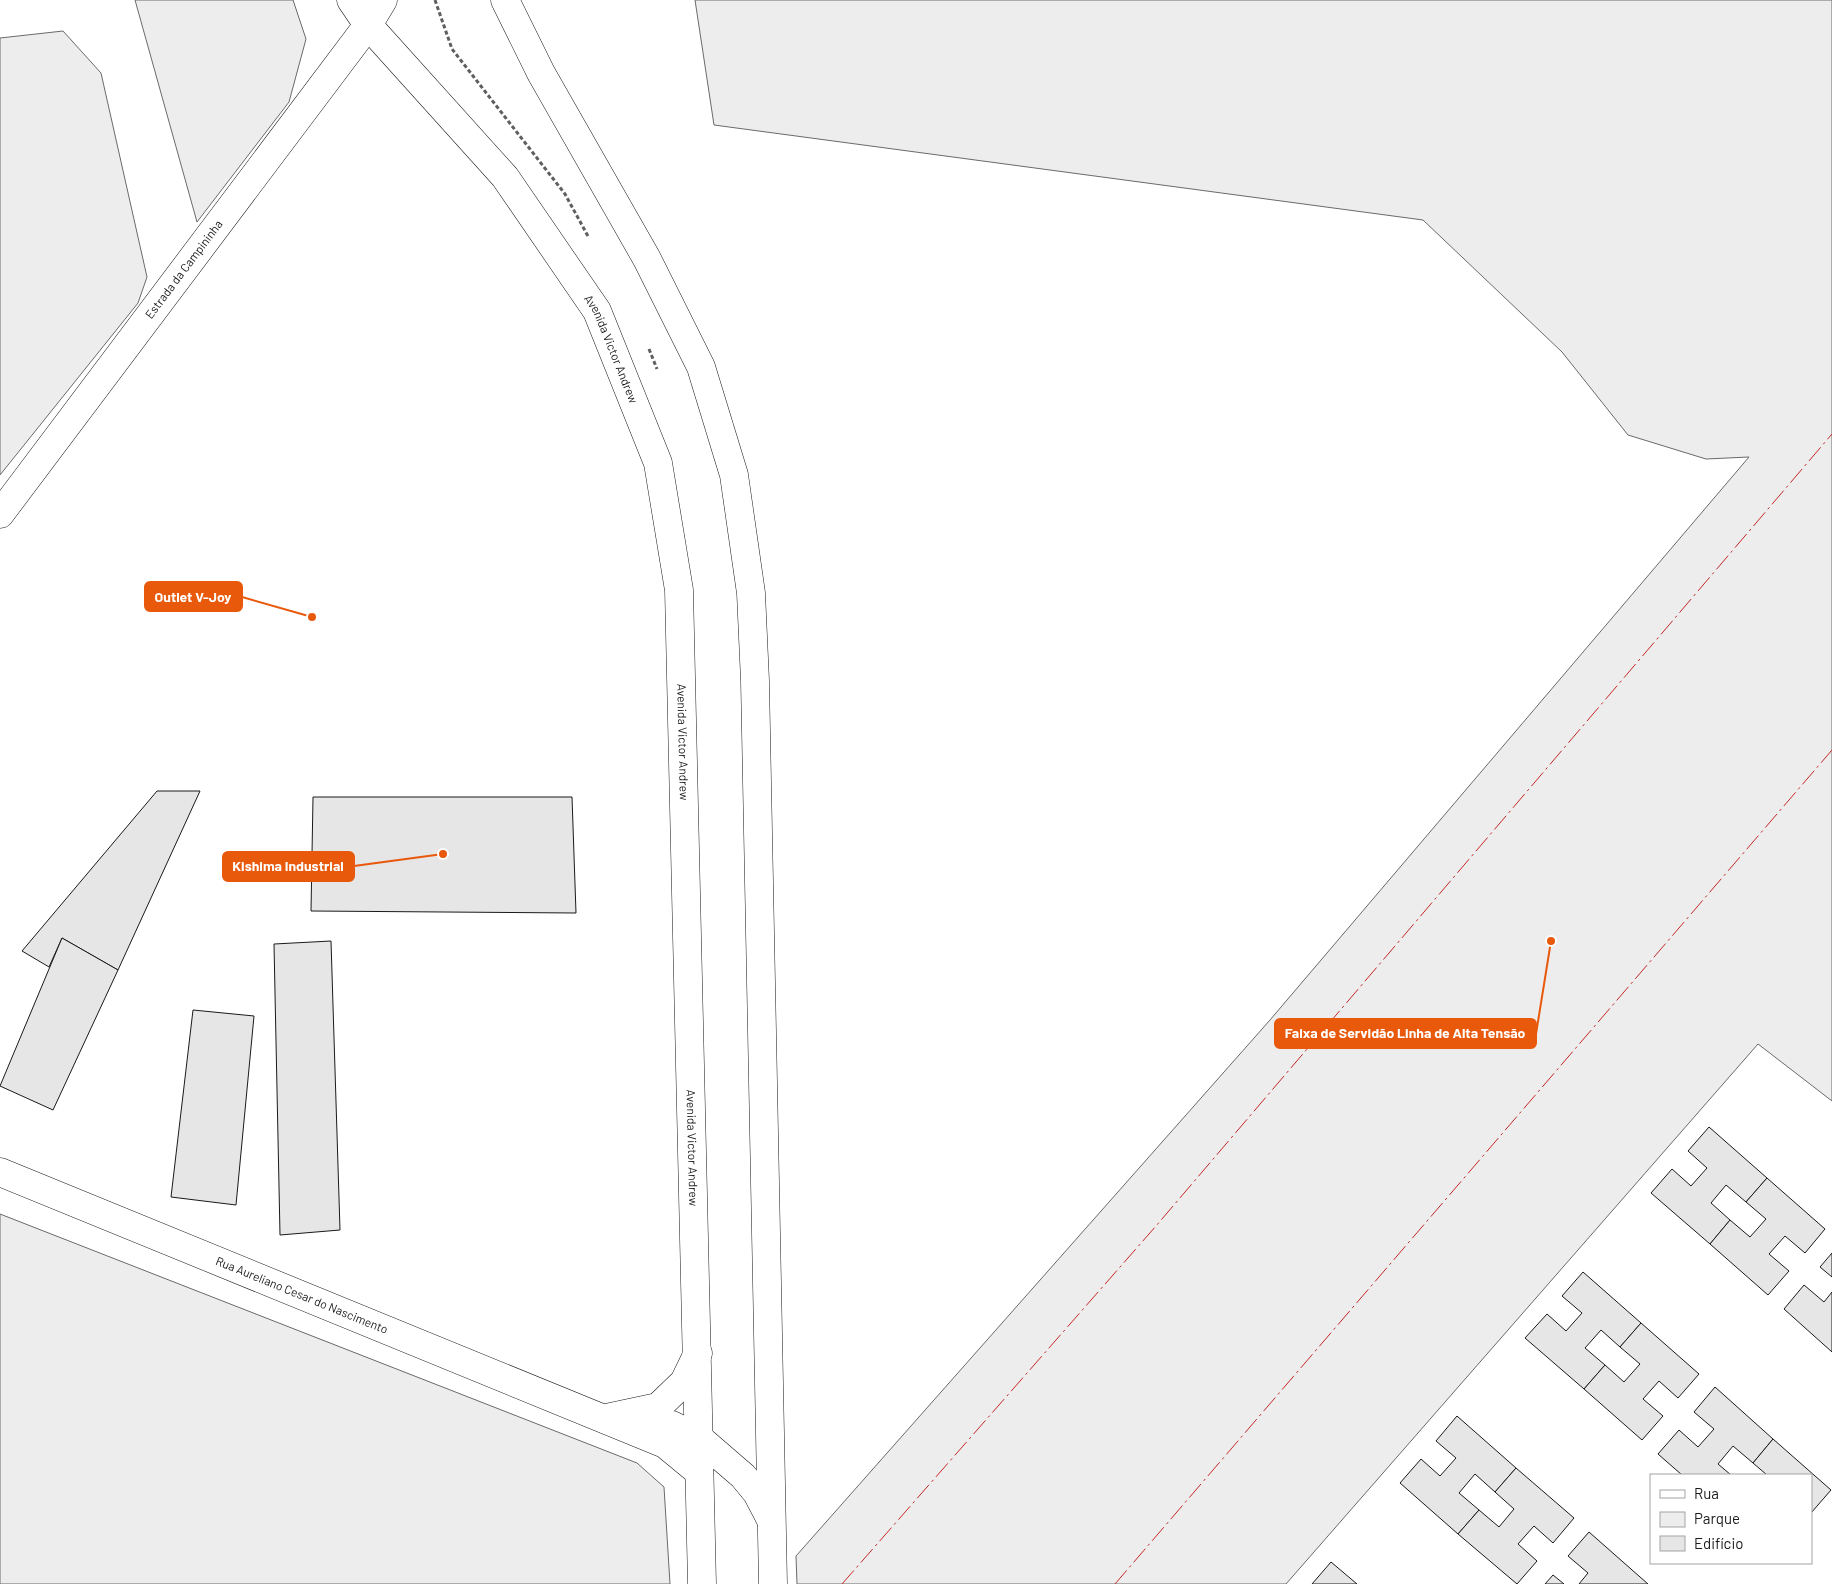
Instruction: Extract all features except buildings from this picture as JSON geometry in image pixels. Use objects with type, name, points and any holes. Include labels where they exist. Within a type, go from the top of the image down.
[{"type":"main road","name":"Avenida Victor Andrew","points":[[351,0],[368,25],[505,177],[597,311],[658,464],[679,590],[702,1584]]},
{"type":"main road","name":"Estrada da Campininha","points":[[0,514],[368,25],[383,0]]},
{"type":"main road","points":[[504,0],[541,73],[647,259],[701,367],[734,475],[751,593],[755,681],[773,1584]]},
{"type":"main road","name":"Rua Aureliano Cesar do Nascimento","points":[[0,1172],[665,1444],[699,1472]]},
{"type":"main road","points":[[605,1419],[658,1407],[684,1382],[698,1353]]},
{"type":"main road","points":[[605,1419],[672,1425],[700,1438],[743,1476],[758,1493],[772,1522]]},
{"type":"green space","points":[[135,0],[293,0],[306,39],[289,102],[197,222]]},
{"type":"green space","points":[[695,0],[1832,0],[1832,1101],[1758,1044],[1286,1584],[797,1584],[796,1556],[1270,1020],[1749,457],[1706,459],[1628,435],[1562,352],[1423,220],[714,125]]},
{"type":"green space","points":[[63,31],[101,73],[147,277],[138,303],[0,475],[0,38]]},
{"type":"green space","points":[[0,1214],[637,1463],[664,1487],[670,1584],[0,1584]]},
{"type":"power","points":[[842,1584],[1156,1226],[1832,434]]},
{"type":"power","points":[[1115,1584],[1832,750]]},
{"type":"place","name":"Outlet V-Joy","points":[[312,617]]},
{"type":"place","name":"Kishima Industrial","points":[[443,854]]},
{"type":"place","name":"Faixa de Servidão Linha de Alta Tensão","points":[[1551,941]]}]
